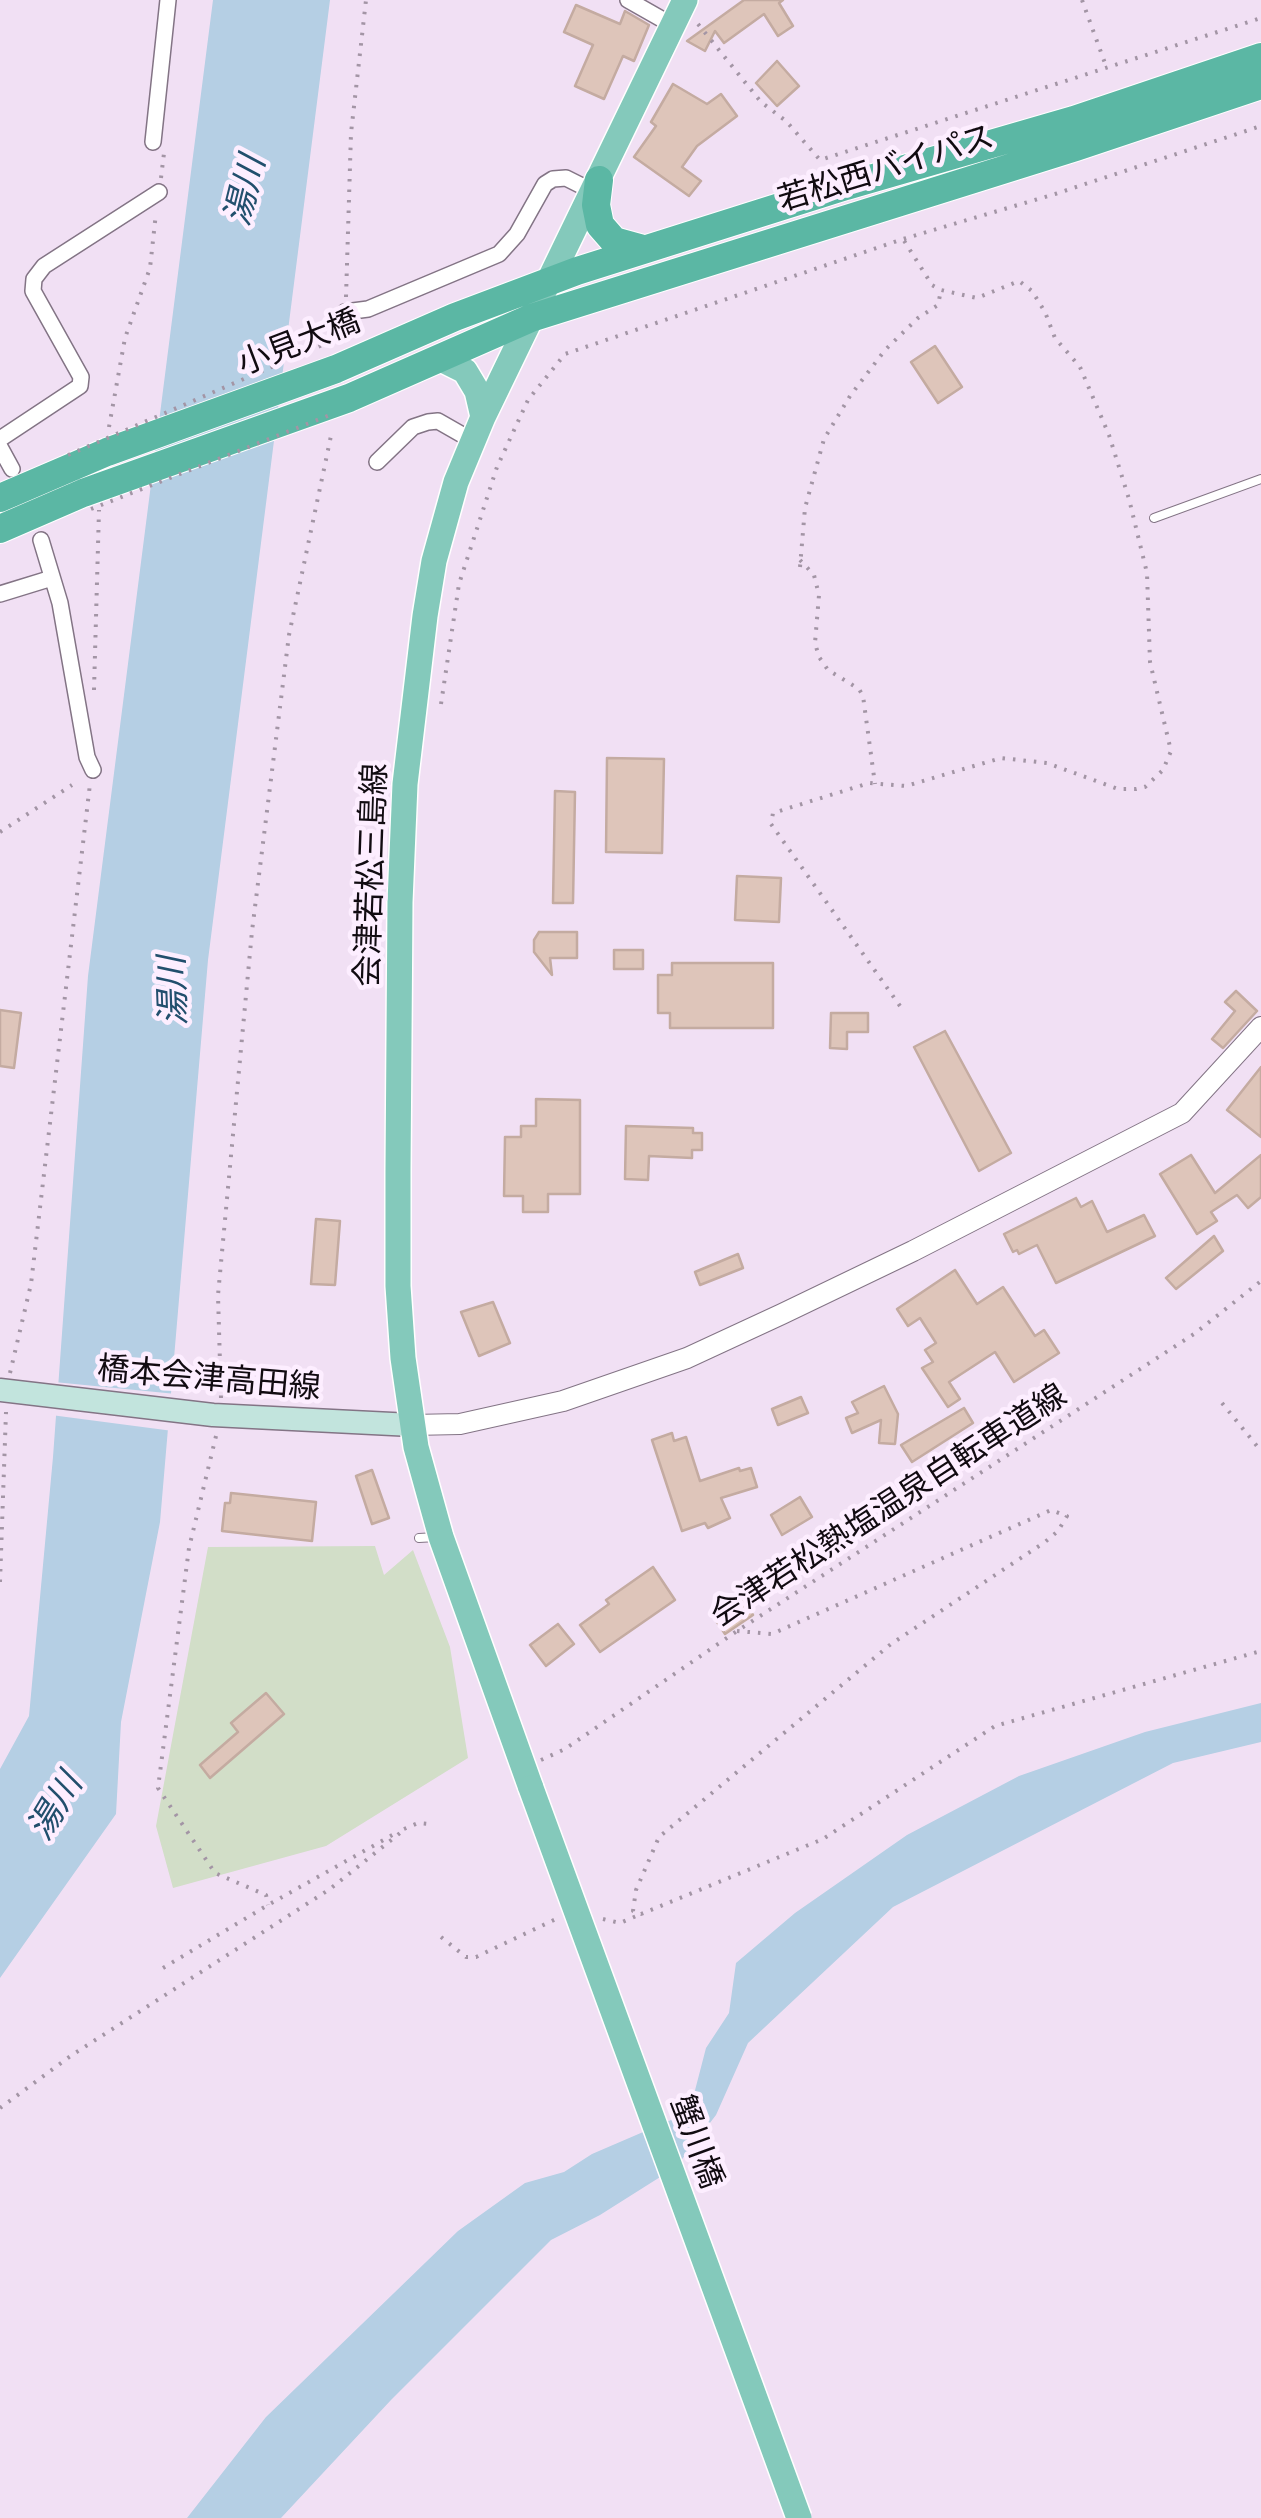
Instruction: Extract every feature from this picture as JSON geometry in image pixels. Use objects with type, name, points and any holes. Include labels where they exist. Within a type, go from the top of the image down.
[{"type":"highway","name":"若松西バイパス","points":[[550,280],[1074,120],[1261,58]]},
{"type":"highway","name":"若松西バイパス","points":[[531,318],[1261,85]]},
{"type":"highway","points":[[596,185],[600,226],[624,246],[644,249]]},
{"type":"highway","name":"小見大橋","points":[[70,460],[107,452],[335,355],[455,317],[550,280]]},
{"type":"highway","name":"小見大橋","points":[[92,499],[342,406],[531,318]]},
{"type":"highway","points":[[0,498],[70,460]]},
{"type":"highway","points":[[0,530],[92,499]]},
{"type":"main road","name":"会津若松三島線","points":[[531,1788],[430,1538],[402,1358],[398,1286],[400,902],[406,784],[434,560],[456,482],[680,10]]},
{"type":"main road","points":[[439,358],[465,372],[477,391],[478,429]]},
{"type":"main road","name":"橋本会津高田線","points":[[7,1391],[217,1415],[412,1425]]},
{"type":"main road","name":"蟹川橋","points":[[531,1788],[799,2518]]},
{"type":"street","points":[[153,142],[168,0]]},
{"type":"street","points":[[628,0],[680,10]]},
{"type":"street","points":[[345,312],[368,309],[499,254],[526,222],[545,184],[553,179],[596,185]]},
{"type":"street","points":[[0,440],[80,386],[80,377],[33,291],[34,280],[44,266],[159,192]]},
{"type":"street","points":[[377,462],[414,427],[428,422],[478,429]]},
{"type":"street","points":[[0,448],[12,469]]},
{"type":"street","points":[[41,540],[93,770]]},
{"type":"street","points":[[0,594],[52,578]]},
{"type":"street","points":[[412,1425],[460,1424],[563,1402],[687,1358],[766,1321],[930,1243],[1182,1113],[1261,1027]]},
{"type":"lane","points":[[1154,518],[1261,479]]},
{"type":"path","points":[[345,312],[350,132],[366,0]]},
{"type":"path","points":[[1082,0],[1106,66]]},
{"type":"path","points":[[680,10],[761,102],[786,120],[820,160],[1261,18]]},
{"type":"path","points":[[441,704],[459,584],[496,466],[528,400],[565,354],[903,239],[1261,126]]},
{"type":"path","points":[[107,452],[125,338],[150,268],[159,192]]},
{"type":"path","points":[[900,1006],[770,824],[773,813],[868,783],[906,786],[1000,758],[1046,763],[1118,789],[1136,789],[1145,787],[1164,770],[1171,751],[1150,662],[1147,573],[1114,451],[1080,368],[1055,338],[1032,291],[1019,281],[977,298],[941,290],[932,285],[903,239]]},
{"type":"path","points":[[800,567],[805,508],[824,439],[850,396],[886,350],[918,318],[938,305],[941,290]]},
{"type":"path","points":[[70,460],[335,355]]},
{"type":"path","points":[[94,700],[92,499],[342,406]]},
{"type":"path","points":[[268,1905],[266,1895],[214,1873],[158,1788],[189,1548],[217,1415],[218,1295],[252,932],[289,635],[332,432]]},
{"type":"path","points":[[800,560],[814,575],[819,594],[815,643],[819,657],[828,670],[859,689],[863,696],[875,784]]},
{"type":"path","points":[[0,1582],[7,1391],[31,1284],[93,770]]},
{"type":"path","points":[[0,832],[72,786]]},
{"type":"path","name":"会津若松熱塩温泉自転車道線","points":[[537,1762],[565,1748],[1194,1334],[1261,1281]]},
{"type":"path","points":[[1222,1403],[1261,1451]]},
{"type":"path","points":[[641,1914],[633,1911],[636,1890],[659,1837],[890,1644],[1045,1542],[1058,1532],[1067,1516],[1051,1510],[772,1634],[738,1631]]},
{"type":"path","points":[[594,1914],[620,1923],[824,1839],[996,1726],[1261,1651]]},
{"type":"path","points":[[163,1968],[405,1829],[418,1823],[428,1824]]},
{"type":"path","points":[[0,2108],[72,2056],[330,1889],[405,1829]]},
{"type":"path","points":[[441,1937],[466,1957],[476,1956],[563,1916]]},
{"type":"green space","points":[[375,1546],[384,1575],[413,1550],[450,1647],[468,1758],[326,1846],[173,1888],[156,1826],[208,1547]]},
{"type":"water","name":"湯川","points":[[213,0],[330,0],[208,960],[160,1522],[121,1722],[116,1814],[0,1978],[0,1769],[29,1716],[53,1457],[88,976]]},
{"type":"water","points":[[1261,1703],[1261,1742],[1173,1763],[893,1907],[748,2043],[716,2115],[676,2167],[600,2215],[551,2240],[391,2400],[281,2518],[187,2518],[266,2417],[458,2231],[525,2183],[564,2172],[592,2154],[678,2117],[693,2098],[706,2048],[729,2013],[736,1963],[795,1913],[907,1835],[1019,1776],[1145,1732]]},
{"type":"pier","points":[[54,1382],[176,1394],[173,1431],[51,1415]]},
{"type":"building","points":[[744,0],[783,0],[779,3],[793,26],[778,36],[764,14],[724,43],[715,31],[705,51],[687,41]]},
{"type":"building","points":[[576,5],[620,24],[625,11],[649,25],[634,61],[623,56],[604,99],[575,86],[593,45],[564,32]]},
{"type":"building","points":[[777,61],[799,86],[777,106],[756,83]]},
{"type":"building","points":[[673,84],[707,104],[721,94],[737,116],[697,146],[682,167],[701,181],[689,196],[634,157],[656,126],[651,122]]},
{"type":"building","points":[[935,346],[962,387],[938,403],[911,362]]},
{"type":"building","points":[[607,758],[664,759],[662,853],[606,852]]},
{"type":"building","points":[[555,791],[575,792],[573,903],[553,903]]},
{"type":"building","points":[[737,876],[781,878],[779,922],[735,920]]},
{"type":"building","points":[[539,932],[577,932],[577,958],[550,958],[552,975],[534,952]]},
{"type":"building","points":[[614,950],[643,950],[643,969],[614,969]]},
{"type":"building","points":[[672,963],[773,963],[773,1028],[670,1028],[670,1013],[658,1013],[658,975],[672,975]]},
{"type":"building","points":[[1236,991],[1257,1011],[1223,1048],[1212,1039],[1235,1011],[1225,1002]]},
{"type":"building","points":[[0,1010],[21,1013],[14,1068],[0,1066]]},
{"type":"building","points":[[831,1013],[868,1013],[868,1032],[847,1032],[847,1049],[830,1048]]},
{"type":"building","points":[[945,1031],[1011,1153],[979,1171],[914,1047]]},
{"type":"building","points":[[1261,1067],[1261,1137],[1227,1110]]},
{"type":"building","points":[[536,1099],[580,1100],[580,1194],[548,1194],[548,1212],[523,1212],[523,1196],[504,1196],[505,1137],[521,1137],[521,1126],[536,1126]]},
{"type":"building","points":[[626,1126],[693,1128],[693,1133],[702,1133],[702,1150],[692,1150],[692,1158],[649,1156],[648,1180],[625,1179]]},
{"type":"building","points":[[1191,1155],[1215,1193],[1261,1155],[1261,1197],[1248,1208],[1237,1195],[1211,1212],[1217,1221],[1197,1234],[1160,1174]]},
{"type":"building","points":[[1076,1198],[1081,1207],[1092,1201],[1107,1232],[1144,1215],[1155,1236],[1056,1283],[1037,1245],[1019,1254],[1017,1250],[1013,1252],[1004,1234]]},
{"type":"building","points":[[316,1219],[340,1221],[335,1285],[311,1284]]},
{"type":"building","points":[[1214,1236],[1223,1251],[1176,1289],[1166,1278]]},
{"type":"building","points":[[738,1254],[743,1268],[700,1285],[695,1272]]},
{"type":"building","points":[[955,1270],[977,1304],[1003,1287],[1035,1336],[1044,1330],[1059,1353],[1014,1382],[995,1352],[949,1382],[960,1399],[948,1407],[922,1368],[933,1362],[925,1350],[936,1343],[920,1318],[908,1326],[897,1309]]},
{"type":"building","points":[[493,1302],[510,1343],[479,1356],[461,1312]]},
{"type":"building","points":[[884,1386],[898,1414],[895,1444],[879,1443],[881,1420],[852,1433],[846,1418],[858,1413],[852,1402]]},
{"type":"building","points":[[801,1397],[808,1413],[778,1425],[772,1409]]},
{"type":"building","points":[[964,1408],[973,1423],[912,1462],[901,1445]]},
{"type":"building","points":[[672,1433],[674,1441],[686,1437],[700,1481],[751,1468],[757,1487],[721,1498],[730,1518],[708,1528],[705,1523],[682,1531],[652,1440]]},
{"type":"building","points":[[372,1470],[389,1518],[372,1524],[356,1476]]},
{"type":"building","points":[[231,1493],[316,1502],[312,1541],[222,1531],[225,1503],[230,1503]]},
{"type":"building","points":[[800,1497],[812,1517],[782,1535],[771,1515]]},
{"type":"building","points":[[653,1567],[675,1600],[600,1652],[580,1625],[609,1604],[606,1600]]},
{"type":"building","points":[[741,1597],[753,1615],[725,1634],[713,1616]]},
{"type":"building","points":[[558,1624],[574,1644],[546,1666],[530,1645]]},
{"type":"building","points":[[266,1693],[284,1714],[210,1778],[200,1765],[238,1732],[231,1723]]}]
